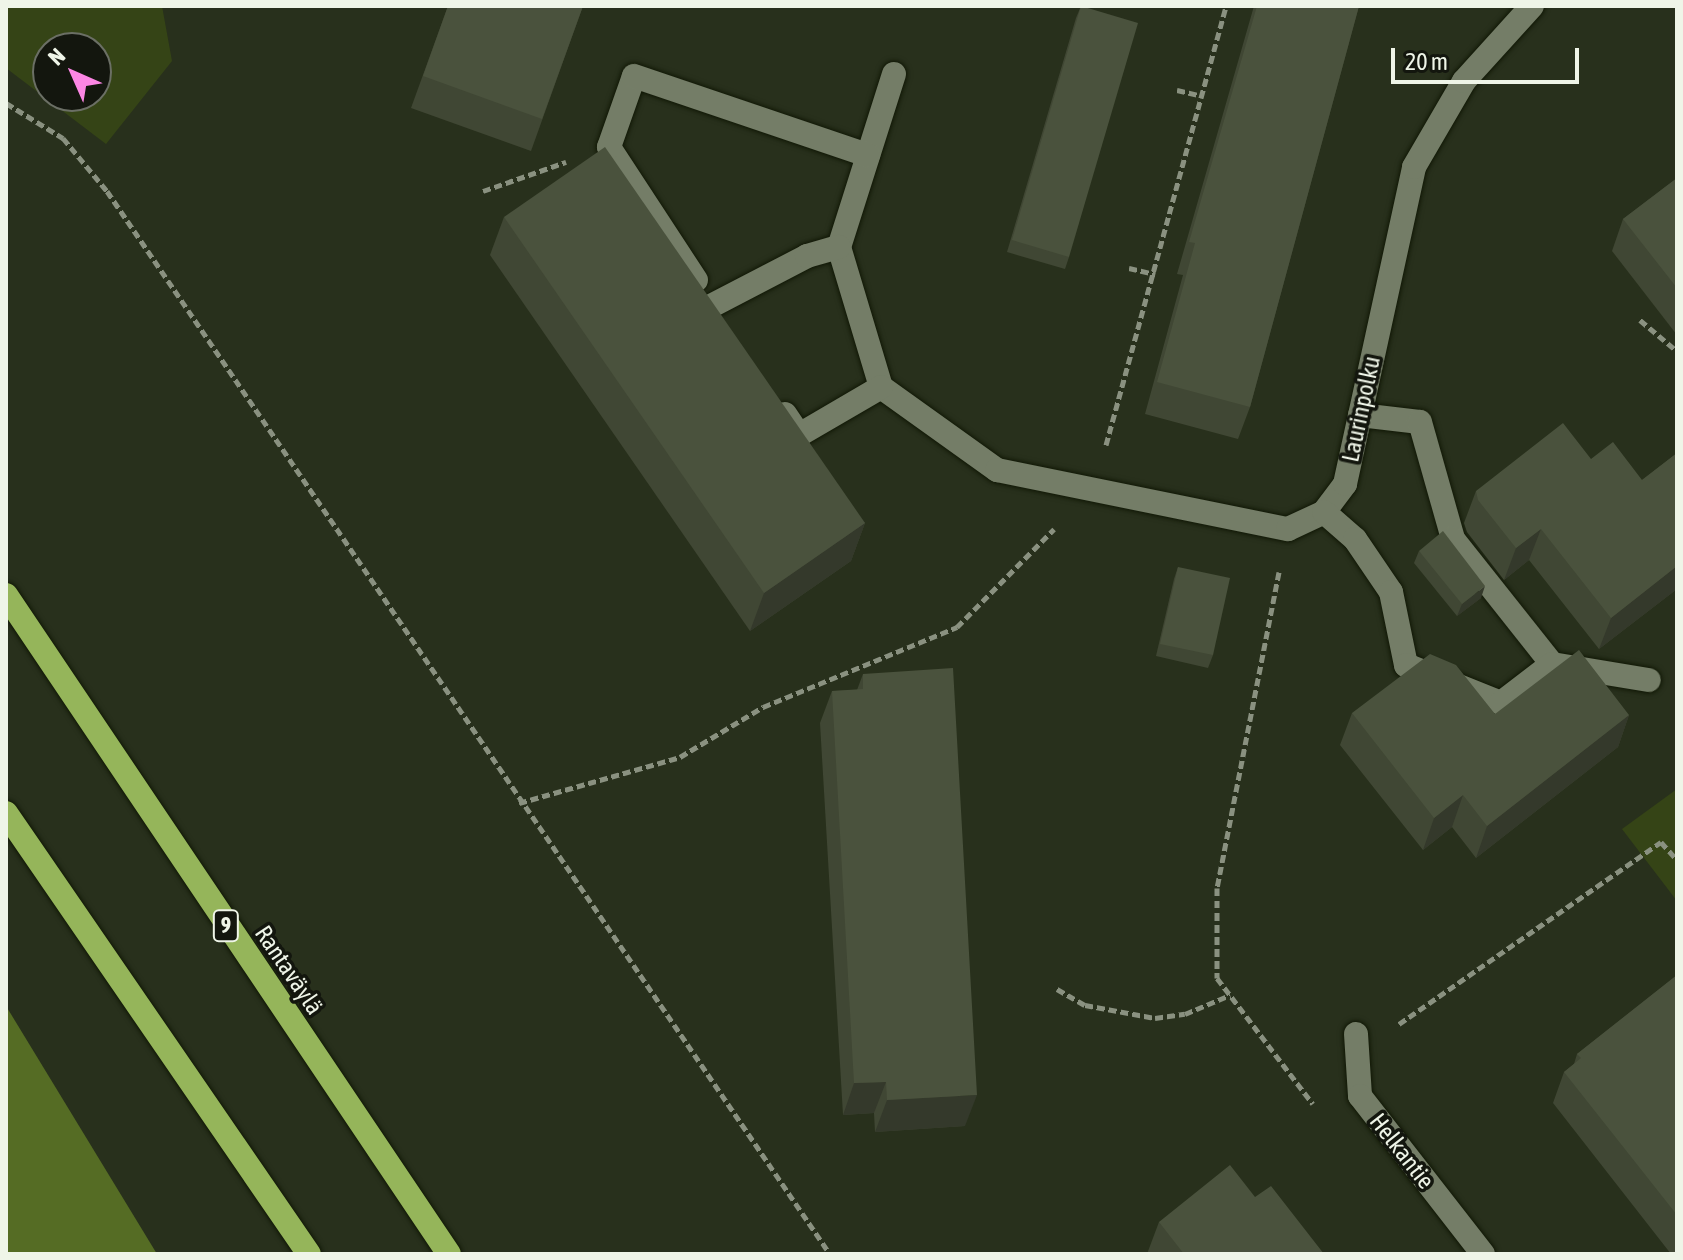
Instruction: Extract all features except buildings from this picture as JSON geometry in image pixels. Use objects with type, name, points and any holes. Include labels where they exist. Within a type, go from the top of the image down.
[{"type":"highway","name":"Rantaväylä","points":[[6,595],[449,1254]]},
{"type":"highway","points":[[6,813],[309,1254]]},
{"type":"street","name":"Laurinpolku","points":[[1324,512],[1345,484],[1414,167],[1464,81],[1532,6]]},
{"type":"street","points":[[894,74],[839,247],[881,387],[997,470],[1288,529],[1324,512],[1355,539],[1391,592],[1406,665],[1501,703],[1552,664]]},
{"type":"street","points":[[730,331],[609,147],[634,76],[868,155]]},
{"type":"street","points":[[713,305],[807,256],[839,247]]},
{"type":"street","points":[[773,396],[799,435],[881,387]]},
{"type":"street","points":[[1360,415],[1420,422],[1453,539],[1552,664],[1649,680]]},
{"type":"street","name":"Helkantie","points":[[1356,1044],[1360,1096],[1483,1254]]},
{"type":"path","points":[[519,803],[680,757],[763,707],[957,627],[1093,490],[1155,274],[1226,6]]},
{"type":"path","points":[[1177,90],[1203,96]]},
{"type":"path","points":[[6,103],[63,138],[107,191],[519,803],[830,1254]]},
{"type":"path","points":[[483,191],[609,147]]},
{"type":"path","points":[[1129,268],[1155,274]]},
{"type":"path","points":[[1640,320],[1677,351]]},
{"type":"path","points":[[1288,529],[1217,888],[1217,978],[1305,1093]]},
{"type":"path","points":[[1356,1044],[1661,842],[1677,860]]},
{"type":"path","points":[[1057,989],[1085,1005],[1155,1018],[1185,1014],[1230,995]]},
{"type":"green space","points":[[6,6],[162,6],[172,61],[106,144],[64,112],[112,112],[112,32],[32,32],[32,88],[6,68]]},
{"type":"green space","points":[[1677,789],[1677,901],[1622,829]]},
{"type":"green space","points":[[6,1006],[157,1254],[6,1254]]}]
